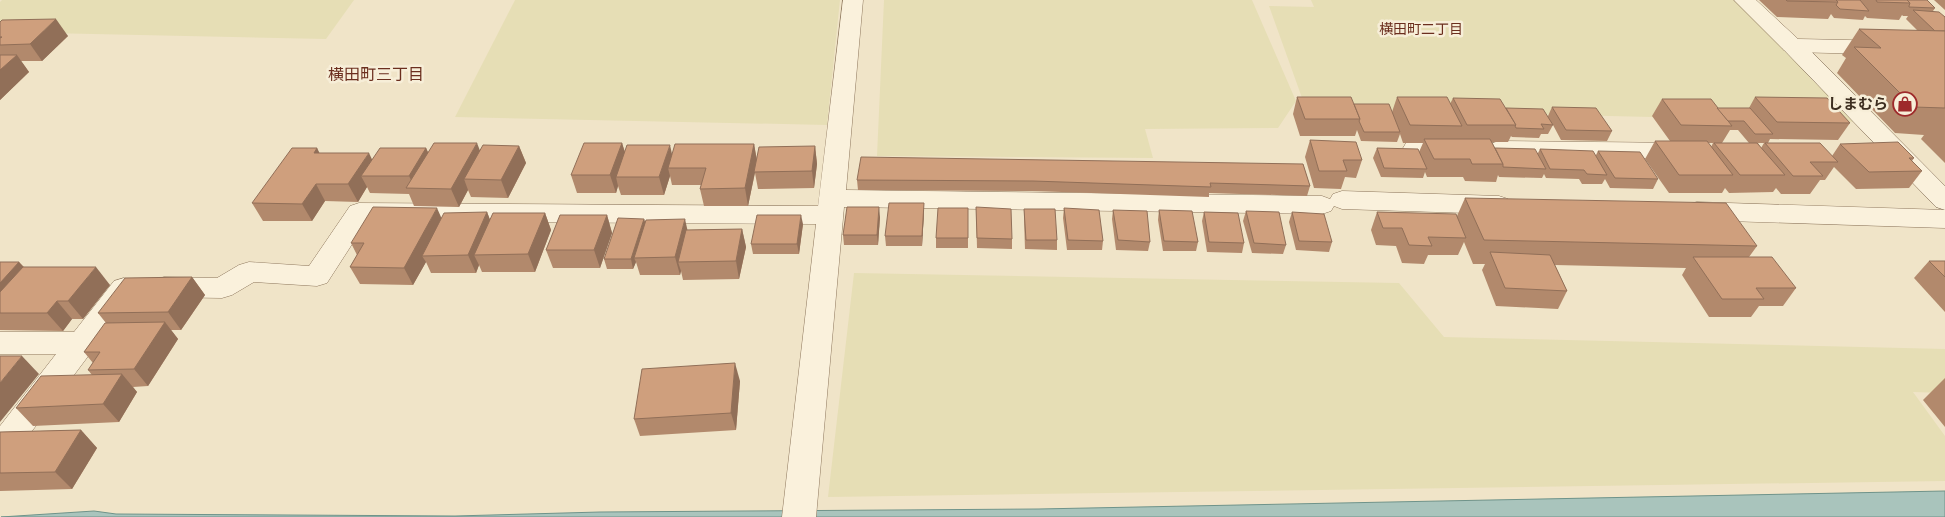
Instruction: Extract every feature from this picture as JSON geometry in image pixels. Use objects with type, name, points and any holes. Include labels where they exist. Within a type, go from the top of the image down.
[{"type":"street","points":[[799,517],[853,0]]},
{"type":"street","points":[[1744,0],[1792,45],[1945,201]]},
{"type":"street","points":[[1792,45],[1945,50]]},
{"type":"street","points":[[1415,148],[1711,152]]},
{"type":"street","points":[[1869,154],[1898,154]]},
{"type":"street","points":[[0,450],[126,286],[222,288],[249,272],[317,276],[359,212],[1332,202],[1520,206]]},
{"type":"street","points":[[1678,211],[1945,219]]},
{"type":"street","points":[[0,343],[82,343]]},
{"type":"shaded area","points":[[2,0],[354,0],[326,39],[0,32],[0,2]]},
{"type":"shaded area","points":[[515,0],[840,0],[827,125],[455,117]]},
{"type":"shaded area","points":[[884,0],[1252,0],[1296,101],[1278,128],[1145,129],[1153,158],[877,156]]},
{"type":"shaded area","points":[[1311,0],[1734,0],[1864,122],[1306,109],[1269,6],[1314,7]]},
{"type":"shaded area","points":[[854,273],[1399,283],[1444,337],[1945,349],[1945,393],[1913,392],[1945,436],[1945,481],[828,497]]},
{"type":"water","points":[[1945,491],[1945,517],[1,517],[94,511],[116,514],[455,516],[600,512],[1038,509]]},
{"type":"building","points":[[1836,0],[1838,2],[1787,1]]},
{"type":"building","points":[[1836,0],[1860,0],[1869,11],[1840,9],[1836,5],[1838,2]]},
{"type":"building","points":[[1876,0],[1907,0],[1910,3],[1877,2]]},
{"type":"building","points":[[1907,0],[1927,0],[1935,8],[1909,7],[1910,3]]},
{"type":"building","points":[[1913,10],[1939,12],[1945,17],[1945,31],[1935,31]]},
{"type":"building","points":[[56,19],[30,44],[0,45],[0,38],[2,37],[0,37],[0,22],[2,20]]},
{"type":"building","points":[[1859,29],[1945,31],[1945,108],[1914,107],[1854,47],[1881,48]]},
{"type":"building","points":[[0,55],[17,55],[0,70]]},
{"type":"building","points":[[1297,97],[1351,97],[1360,119],[1305,119]]},
{"type":"building","points":[[1397,97],[1447,97],[1462,126],[1410,125]]},
{"type":"building","points":[[1755,97],[1827,98],[1850,123],[1777,122]]},
{"type":"building","points":[[1453,98],[1500,99],[1516,125],[1467,125]]},
{"type":"building","points":[[1662,99],[1711,99],[1732,126],[1681,125]]},
{"type":"building","points":[[1354,104],[1389,104],[1400,132],[1364,132]]},
{"type":"building","points":[[1552,107],[1596,108],[1612,131],[1566,130]]},
{"type":"building","points":[[1506,108],[1543,109],[1553,125],[1541,124],[1544,129],[1516,128]]},
{"type":"building","points":[[1717,108],[1750,108],[1773,134],[1755,134],[1744,121],[1728,121]]},
{"type":"building","points":[[1424,139],[1490,139],[1503,164],[1472,164],[1470,159],[1434,159]]},
{"type":"building","points":[[1310,140],[1356,142],[1362,160],[1343,160],[1347,171],[1319,171]]},
{"type":"building","points":[[1655,141],[1707,141],[1733,175],[1679,175]]},
{"type":"building","points":[[1898,142],[1914,158],[1909,158],[1922,171],[1869,172],[1840,144]]},
{"type":"building","points":[[434,143],[477,143],[451,189],[406,188]]},
{"type":"building","points":[[584,143],[622,143],[610,175],[571,175]]},
{"type":"building","points":[[1714,143],[1757,143],[1785,175],[1740,175]]},
{"type":"building","points":[[1765,143],[1820,143],[1838,162],[1810,162],[1823,176],[1793,176]]},
{"type":"building","points":[[675,144],[754,144],[745,188],[700,189],[706,168],[668,168]]},
{"type":"building","points":[[483,145],[519,146],[501,180],[464,179]]},
{"type":"building","points":[[627,145],[670,145],[659,177],[616,177]]},
{"type":"building","points":[[815,146],[812,171],[754,172],[759,147]]},
{"type":"building","points":[[292,148],[317,148],[314,153],[369,153],[348,184],[316,184],[302,204],[252,203]]},
{"type":"building","points":[[380,148],[426,148],[409,176],[361,176]]},
{"type":"building","points":[[1377,148],[1418,149],[1427,169],[1384,168]]},
{"type":"building","points":[[1495,148],[1535,149],[1546,169],[1503,167]]},
{"type":"building","points":[[1540,149],[1593,151],[1607,175],[1587,174],[1584,170],[1550,169]]},
{"type":"building","points":[[1598,151],[1640,152],[1658,179],[1615,178]]},
{"type":"building","points":[[861,157],[1303,164],[1310,186],[1210,183],[1211,187],[1033,181],[857,180]]},
{"type":"building","points":[[1465,198],[1726,203],[1757,246],[1484,240]]},
{"type":"building","points":[[889,203],[924,203],[922,236],[885,236]]},
{"type":"building","points":[[373,207],[437,208],[404,268],[350,267],[364,243],[351,243]]},
{"type":"building","points":[[847,207],[879,207],[877,235],[843,235]]},
{"type":"building","points":[[976,207],[1011,209],[1012,239],[977,238]]},
{"type":"building","points":[[938,208],[968,208],[968,238],[936,238]]},
{"type":"building","points":[[1064,208],[1099,210],[1103,241],[1068,240]]},
{"type":"building","points":[[1024,209],[1055,209],[1057,240],[1026,240]]},
{"type":"building","points":[[1113,210],[1147,211],[1150,242],[1118,240]]},
{"type":"building","points":[[1159,210],[1192,211],[1198,242],[1164,241]]},
{"type":"building","points":[[1246,211],[1279,212],[1286,245],[1254,243]]},
{"type":"building","points":[[487,212],[468,255],[422,256],[444,213]]},
{"type":"building","points":[[1204,212],[1238,213],[1244,243],[1209,242]]},
{"type":"building","points":[[1292,212],[1324,214],[1332,242],[1299,241]]},
{"type":"building","points":[[1377,212],[1456,214],[1466,238],[1428,237],[1432,246],[1409,245],[1402,228],[1383,228]]},
{"type":"building","points":[[493,213],[545,213],[528,254],[474,255]]},
{"type":"building","points":[[560,215],[607,215],[594,250],[546,250]]},
{"type":"building","points":[[757,215],[801,215],[797,244],[751,244]]},
{"type":"building","points":[[618,218],[644,219],[631,259],[604,259]]},
{"type":"building","points":[[685,219],[675,257],[634,258],[646,220]]},
{"type":"building","points":[[742,229],[736,261],[678,262],[686,230]]},
{"type":"building","points":[[1490,252],[1550,255],[1567,291],[1505,288]]},
{"type":"building","points":[[1693,257],[1772,257],[1796,288],[1756,288],[1764,299],[1722,299]]},
{"type":"building","points":[[1929,261],[1945,261],[1945,277]]},
{"type":"building","points":[[0,262],[19,262],[0,283]]},
{"type":"building","points":[[23,267],[96,267],[68,301],[57,301],[47,313],[0,313],[0,292]]},
{"type":"building","points":[[192,277],[168,312],[98,313],[125,278]]},
{"type":"building","points":[[165,322],[134,369],[88,370],[100,352],[84,352],[105,323]]},
{"type":"building","points":[[0,356],[22,356],[0,383]]},
{"type":"building","points":[[735,363],[731,413],[634,419],[642,369]]},
{"type":"building","points":[[122,374],[103,404],[16,408],[41,376]]},
{"type":"building","points":[[81,430],[55,472],[0,473],[0,432]]},
{"type":"place","name":"しまむら","points":[[1905,104]]},
{"type":"district","name":"横田町二丁目","points":[[1421,29]]},
{"type":"district","name":"横田町三丁目","points":[[376,74]]}]
